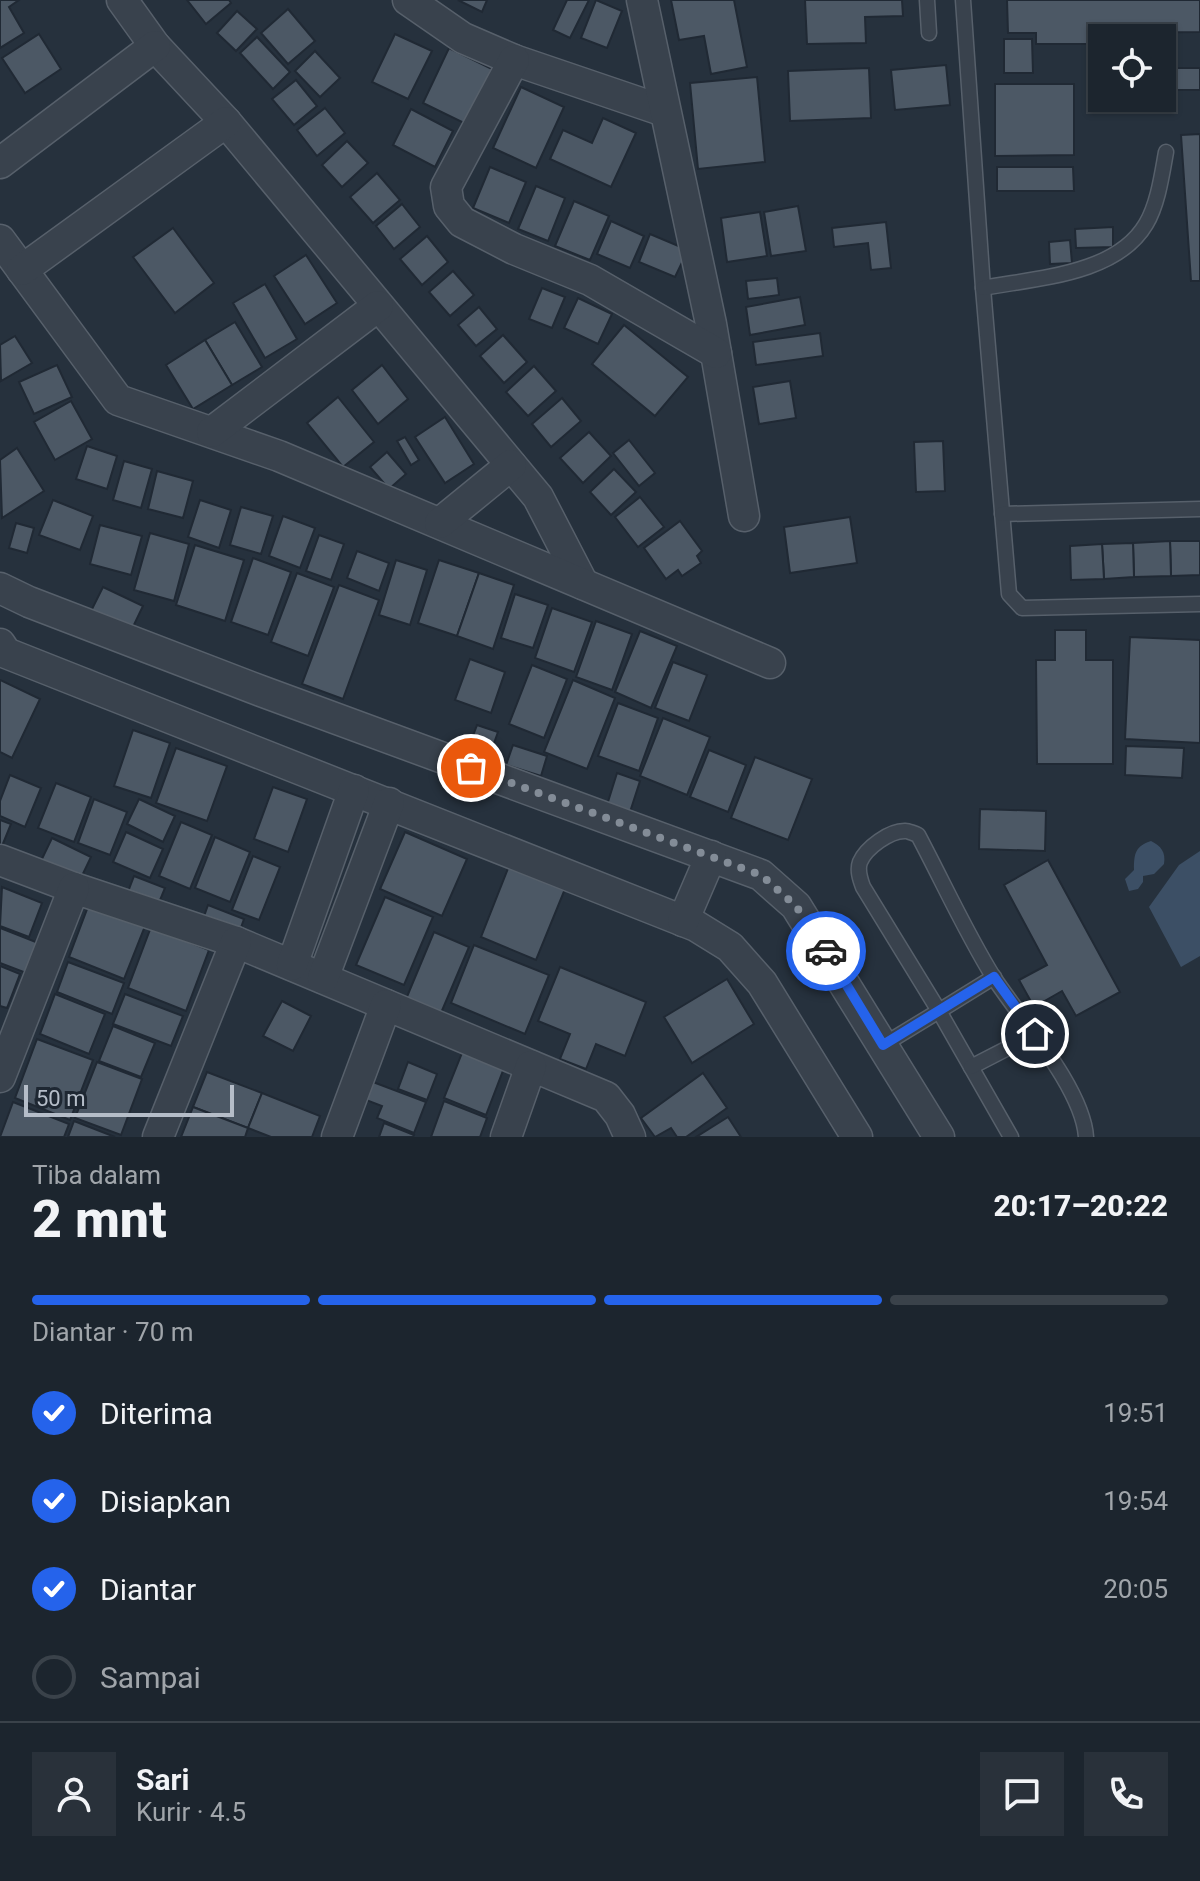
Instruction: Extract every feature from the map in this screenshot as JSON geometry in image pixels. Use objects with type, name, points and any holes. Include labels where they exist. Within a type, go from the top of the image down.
[{"type":"street","points":[[122,0],[155,46],[226,122],[538,497],[583,584]]},
{"type":"street","points":[[408,0],[463,38],[514,60],[664,111]]},
{"type":"street","points":[[642,0],[716,353],[744,516]]},
{"type":"street","points":[[0,163],[155,46]]},
{"type":"street","points":[[514,60],[446,187],[449,206],[462,222],[514,249],[590,280],[716,353]]},
{"type":"street","points":[[22,270],[226,122]]},
{"type":"street","points":[[0,240],[118,400],[279,456],[770,663]]},
{"type":"street","points":[[212,432],[378,306]]},
{"type":"street","points":[[440,523],[511,465]]},
{"type":"street","points":[[0,588],[246,685],[761,875],[796,906],[939,1137]]},
{"type":"street","points":[[0,644],[6,653],[683,921],[730,947],[762,983],[857,1137]]},
{"type":"street","points":[[292,965],[354,790]]},
{"type":"street","points":[[323,978],[389,803]]},
{"type":"street","points":[[683,921],[711,856]]},
{"type":"street","points":[[0,860],[236,942],[606,1097],[620,1115],[630,1137]]},
{"type":"street","points":[[0,1077],[74,888]]},
{"type":"street","points":[[158,1137],[236,942]]},
{"type":"street","points":[[337,1137],[386,1005]]},
{"type":"street","points":[[506,1137],[531,1066]]},
{"type":"lane","points":[[927,0],[929,33]]},
{"type":"lane","points":[[963,0],[1009,594],[1022,608],[1200,604]]},
{"type":"lane","points":[[983,288],[1092,268],[1119,253],[1146,224],[1166,152]]},
{"type":"lane","points":[[1002,514],[1200,509]]},
{"type":"lane","points":[[1011,1137],[863,887],[859,864],[870,847],[894,834],[907,831],[918,835],[994,977],[1035,1034],[1084,1116],[1086,1137]]},
{"type":"lane","points":[[883,1045],[994,977]]},
{"type":"lane","points":[[971,1067],[1035,1034]]},
{"type":"water","points":[[1151,841],[1162,850],[1164,864],[1154,874],[1143,876],[1138,889],[1129,891],[1125,879],[1134,870],[1136,851]]},
{"type":"water","points":[[1200,851],[1200,956],[1181,967],[1149,907],[1179,865]]},
{"type":"building","points":[[0,0],[19,0],[9,7],[24,33],[0,48]]},
{"type":"building","points":[[187,0],[229,0],[231,3],[206,24]]},
{"type":"building","points":[[458,0],[487,0],[482,12]]},
{"type":"building","points":[[567,0],[589,0],[570,38],[553,30]]},
{"type":"building","points":[[596,0],[622,11],[607,48],[581,38]]},
{"type":"building","points":[[671,0],[734,0],[747,67],[711,74],[704,36],[679,40]]},
{"type":"building","points":[[805,0],[902,0],[903,16],[865,17],[866,43],[807,44]]},
{"type":"building","points":[[1007,0],[1200,0],[1200,32],[1176,32],[1176,24],[1088,24],[1088,44],[1036,44],[1036,33],[1008,33]]},
{"type":"building","points":[[288,9],[315,41],[288,64],[261,33]]},
{"type":"building","points":[[237,11],[257,29],[236,51],[217,33]]},
{"type":"building","points":[[39,34],[61,69],[25,93],[2,58]]},
{"type":"building","points":[[395,34],[432,51],[408,99],[372,82]]},
{"type":"building","points":[[257,37],[290,72],[273,89],[240,53]]},
{"type":"building","points":[[1004,39],[1032,39],[1033,73],[1004,73]]},
{"type":"building","points":[[449,48],[492,69],[466,124],[423,103]]},
{"type":"building","points":[[315,51],[340,78],[320,97],[295,71]]},
{"type":"building","points":[[946,65],[950,105],[895,110],[891,70]]},
{"type":"building","points":[[869,68],[871,118],[790,121],[788,71]]},
{"type":"building","points":[[1176,68],[1200,68],[1200,90],[1176,90]]},
{"type":"building","points":[[757,77],[765,162],[698,169],[690,83]]},
{"type":"building","points":[[296,80],[317,106],[294,125],[272,99]]},
{"type":"building","points":[[995,84],[1074,84],[1074,155],[995,156]]},
{"type":"building","points":[[521,87],[564,107],[536,168],[493,148]]},
{"type":"building","points":[[325,108],[345,133],[317,156],[297,130]]},
{"type":"building","points":[[411,109],[453,131],[435,167],[393,145]]},
{"type":"building","points":[[603,118],[636,133],[611,187],[550,159],[563,130],[592,143]]},
{"type":"building","points":[[1200,134],[1200,281],[1191,281],[1181,135]]},
{"type":"building","points":[[347,141],[368,163],[342,187],[322,165]]},
{"type":"building","points":[[490,167],[526,182],[509,223],[473,208]]},
{"type":"building","points":[[997,167],[1073,167],[1074,191],[997,191]]},
{"type":"building","points":[[377,173],[400,200],[373,223],[350,197]]},
{"type":"building","points":[[536,186],[565,198],[548,241],[518,229]]},
{"type":"building","points":[[574,201],[609,216],[590,260],[555,246]]},
{"type":"building","points":[[402,204],[420,227],[394,249],[376,226]]},
{"type":"building","points":[[798,206],[806,251],[771,256],[764,212]]},
{"type":"building","points":[[760,212],[767,256],[727,262],[721,218]]},
{"type":"building","points":[[611,221],[644,236],[630,268],[597,254]]},
{"type":"building","points":[[886,222],[891,268],[871,270],[868,243],[834,247],[832,228]]},
{"type":"building","points":[[1113,227],[1113,247],[1076,248],[1075,229]]},
{"type":"building","points":[[173,228],[214,283],[175,313],[133,257]]},
{"type":"building","points":[[650,234],[688,250],[675,277],[639,262]]},
{"type":"building","points":[[427,236],[448,262],[422,285],[400,259]]},
{"type":"building","points":[[1070,240],[1072,263],[1050,264],[1049,242]]},
{"type":"building","points":[[306,255],[337,303],[305,324],[274,276]]},
{"type":"building","points":[[453,271],[474,295],[450,316],[429,292]]},
{"type":"building","points":[[777,278],[779,295],[748,299],[746,281]]},
{"type":"building","points":[[265,284],[297,339],[265,358],[233,303]]},
{"type":"building","points":[[542,288],[565,297],[552,328],[529,319]]},
{"type":"building","points":[[800,297],[805,325],[750,335],[746,307]]},
{"type":"building","points":[[578,298],[612,314],[598,344],[564,328]]},
{"type":"building","points":[[479,307],[497,329],[476,346],[458,325]]},
{"type":"building","points":[[235,322],[262,367],[232,385],[205,340]]},
{"type":"building","points":[[624,325],[688,377],[655,416],[592,364]]},
{"type":"building","points":[[820,333],[823,356],[756,365],[753,342]]},
{"type":"building","points":[[503,335],[527,362],[504,383],[480,356]]},
{"type":"building","points":[[15,336],[32,363],[1,381],[0,345]]},
{"type":"building","points":[[205,340],[232,385],[193,409],[166,365]]},
{"type":"building","points":[[57,365],[72,397],[34,414],[19,382]]},
{"type":"building","points":[[382,365],[408,399],[378,424],[352,390]]},
{"type":"building","points":[[534,366],[556,391],[528,416],[506,392]]},
{"type":"building","points":[[790,381],[796,418],[759,424],[753,387]]},
{"type":"building","points":[[338,397],[374,442],[343,467],[307,423]]},
{"type":"building","points":[[562,398],[581,421],[551,447],[532,424]]},
{"type":"building","points":[[71,401],[92,439],[55,460],[34,422]]},
{"type":"building","points":[[445,417],[474,464],[445,483],[415,437]]},
{"type":"building","points":[[589,432],[611,456],[583,483],[560,458]]},
{"type":"building","points":[[405,437],[419,460],[411,465],[397,441]]},
{"type":"building","points":[[629,440],[655,473],[639,486],[613,453]]},
{"type":"building","points":[[943,441],[945,491],[916,492],[914,442]]},
{"type":"building","points":[[87,446],[117,456],[107,489],[76,479]]},
{"type":"building","points":[[17,448],[44,491],[2,518],[0,460]]},
{"type":"building","points":[[387,452],[406,474],[389,489],[370,467]]},
{"type":"building","points":[[124,461],[152,469],[141,508],[113,500]]},
{"type":"building","points":[[614,469],[636,492],[611,515],[590,492]]},
{"type":"building","points":[[157,471],[193,481],[183,518],[148,509]]},
{"type":"building","points":[[640,497],[664,527],[638,547],[615,517]]},
{"type":"building","points":[[53,500],[93,516],[80,550],[39,535]]},
{"type":"building","points":[[200,500],[231,510],[219,548],[188,537]]},
{"type":"building","points":[[241,507],[273,516],[261,554],[230,545]]},
{"type":"building","points":[[283,516],[315,528],[300,568],[269,556]]},
{"type":"building","points":[[850,517],[857,563],[790,573],[784,527]]},
{"type":"building","points":[[680,521],[702,551],[697,556],[701,563],[682,576],[678,570],[666,579],[644,548]]},
{"type":"building","points":[[16,523],[34,528],[27,553],[9,548]]},
{"type":"building","points":[[100,525],[142,536],[131,575],[90,564]]},
{"type":"building","points":[[150,533],[189,544],[174,601],[134,590]]},
{"type":"building","points":[[319,535],[344,544],[331,580],[306,571]]},
{"type":"building","points":[[1170,541],[1200,541],[1200,575],[1171,576]]},
{"type":"building","points":[[1170,541],[1171,576],[1134,577],[1133,543]]},
{"type":"building","points":[[1133,543],[1134,577],[1104,579],[1102,544]]},
{"type":"building","points":[[1102,544],[1104,579],[1071,580],[1070,546]]},
{"type":"building","points":[[195,545],[244,560],[225,621],[176,605]]},
{"type":"building","points":[[357,551],[389,563],[379,591],[347,578]]},
{"type":"building","points":[[253,558],[291,572],[268,635],[231,622]]},
{"type":"building","points":[[396,560],[427,570],[410,625],[379,615]]},
{"type":"building","points":[[439,560],[479,573],[457,636],[418,623]]},
{"type":"building","points":[[297,573],[334,587],[308,656],[271,642]]},
{"type":"building","points":[[479,573],[514,585],[493,649],[457,636]]},
{"type":"building","points":[[339,585],[379,600],[343,699],[302,684]]},
{"type":"building","points":[[103,587],[143,606],[131,631],[91,611]]},
{"type":"building","points":[[515,594],[548,605],[533,648],[501,638]]},
{"type":"building","points":[[552,608],[592,622],[574,672],[535,658]]},
{"type":"building","points":[[596,621],[632,634],[612,690],[576,677]]},
{"type":"building","points":[[1055,630],[1086,630],[1086,660],[1113,660],[1113,764],[1037,764],[1036,660],[1055,660]]},
{"type":"building","points":[[640,631],[677,646],[651,708],[615,692]]},
{"type":"building","points":[[1130,637],[1200,640],[1200,743],[1125,739]]},
{"type":"building","points":[[470,659],[505,672],[491,713],[455,700]]},
{"type":"building","points":[[673,662],[707,675],[689,721],[655,708]]},
{"type":"building","points":[[532,665],[567,679],[544,738],[509,724]]},
{"type":"building","points":[[0,680],[40,699],[12,758],[0,752]]},
{"type":"building","points":[[573,680],[615,698],[587,769],[544,752]]},
{"type":"building","points":[[618,703],[658,718],[639,771],[598,756]]},
{"type":"building","points":[[663,718],[710,737],[687,795],[640,776]]},
{"type":"building","points":[[477,725],[498,732],[488,760],[467,752]]},
{"type":"building","points":[[133,730],[170,743],[151,798],[114,786]]},
{"type":"building","points":[[513,745],[547,756],[541,776],[506,765]]},
{"type":"building","points":[[1126,746],[1184,748],[1182,778],[1125,775]]},
{"type":"building","points":[[176,748],[227,766],[207,821],[156,803]]},
{"type":"building","points":[[709,750],[746,765],[728,812],[690,797]]},
{"type":"building","points":[[755,757],[812,779],[788,840],[731,818]]},
{"type":"building","points":[[617,773],[640,781],[630,812],[607,805]]},
{"type":"building","points":[[10,775],[41,788],[25,827],[0,816],[0,801]]},
{"type":"building","points":[[56,783],[91,797],[74,842],[38,828]]},
{"type":"building","points":[[273,787],[307,799],[288,852],[254,839]]},
{"type":"building","points":[[94,799],[127,812],[110,855],[78,843]]},
{"type":"building","points":[[139,799],[175,816],[163,842],[127,824]]},
{"type":"building","points":[[980,809],[1046,811],[1045,851],[979,849]]},
{"type":"building","points":[[0,820],[11,824],[0,851]]},
{"type":"building","points":[[181,822],[212,835],[190,889],[159,876]]},
{"type":"building","points":[[126,832],[163,849],[150,878],[113,862]]},
{"type":"building","points":[[405,832],[467,859],[442,916],[380,889]]},
{"type":"building","points":[[215,837],[250,852],[230,902],[195,888]]},
{"type":"building","points":[[52,838],[91,857],[79,882],[40,863]]},
{"type":"building","points":[[253,856],[280,867],[259,920],[232,910]]},
{"type":"building","points":[[1048,860],[1120,992],[1076,1016],[1062,991],[1034,1007],[1019,980],[1047,965],[1004,885]]},
{"type":"building","points":[[509,866],[565,889],[536,960],[481,937]]},
{"type":"building","points":[[134,876],[165,888],[156,910],[126,897]]},
{"type":"building","points":[[2,887],[42,903],[29,937],[0,926]]},
{"type":"building","points":[[385,897],[433,917],[404,985],[356,965]]},
{"type":"building","points":[[89,904],[145,926],[124,979],[69,957]]},
{"type":"building","points":[[208,905],[244,919],[238,936],[202,922]]},
{"type":"building","points":[[151,927],[209,950],[186,1011],[128,988]]},
{"type":"building","points":[[0,928],[46,946],[34,976],[0,963]]},
{"type":"building","points":[[434,932],[469,947],[441,1013],[406,999]]},
{"type":"building","points":[[474,945],[549,975],[525,1034],[451,1003]]},
{"type":"building","points":[[68,962],[124,983],[112,1014],[57,992]]},
{"type":"building","points":[[0,966],[20,974],[7,1008],[0,1006]]},
{"type":"building","points":[[560,967],[646,1002],[625,1056],[596,1044],[586,1069],[560,1059],[570,1034],[538,1021]]},
{"type":"building","points":[[727,979],[754,1024],[692,1063],[664,1017]]},
{"type":"building","points":[[55,994],[105,1014],[89,1054],[40,1034]]},
{"type":"building","points":[[125,994],[183,1016],[171,1046],[113,1024]]},
{"type":"building","points":[[282,1001],[311,1016],[293,1051],[263,1036]]},
{"type":"building","points":[[113,1026],[155,1043],[141,1077],[99,1061]]},
{"type":"building","points":[[37,1039],[93,1060],[70,1120],[15,1098]]},
{"type":"building","points":[[462,1053],[504,1068],[486,1115],[444,1098]]},
{"type":"building","points":[[97,1062],[142,1079],[121,1135],[75,1118]]},
{"type":"building","points":[[408,1062],[437,1074],[427,1100],[398,1089]]},
{"type":"building","points":[[207,1072],[262,1093],[248,1128],[193,1107]]},
{"type":"building","points":[[703,1073],[727,1108],[686,1137],[677,1137],[671,1128],[655,1137],[641,1118]]},
{"type":"building","points":[[373,1082],[426,1102],[414,1133],[377,1118],[382,1106],[366,1100]]},
{"type":"building","points":[[262,1093],[320,1116],[312,1137],[271,1137],[248,1128]]},
{"type":"building","points":[[444,1101],[487,1118],[480,1137],[431,1137]]},
{"type":"building","points":[[13,1102],[69,1124],[64,1137],[0,1137]]},
{"type":"building","points":[[193,1107],[248,1128],[245,1137],[181,1137]]},
{"type":"building","points":[[728,1117],[741,1137],[696,1137]]},
{"type":"building","points":[[74,1121],[115,1137],[68,1137]]},
{"type":"building","points":[[384,1123],[414,1135],[379,1137]]},
{"type":"way so far","points":[[471,768],[761,875],[796,906],[826,951]]},
{"type":"route","points":[[826,951],[883,1045],[994,977],[1035,1034]]}]
